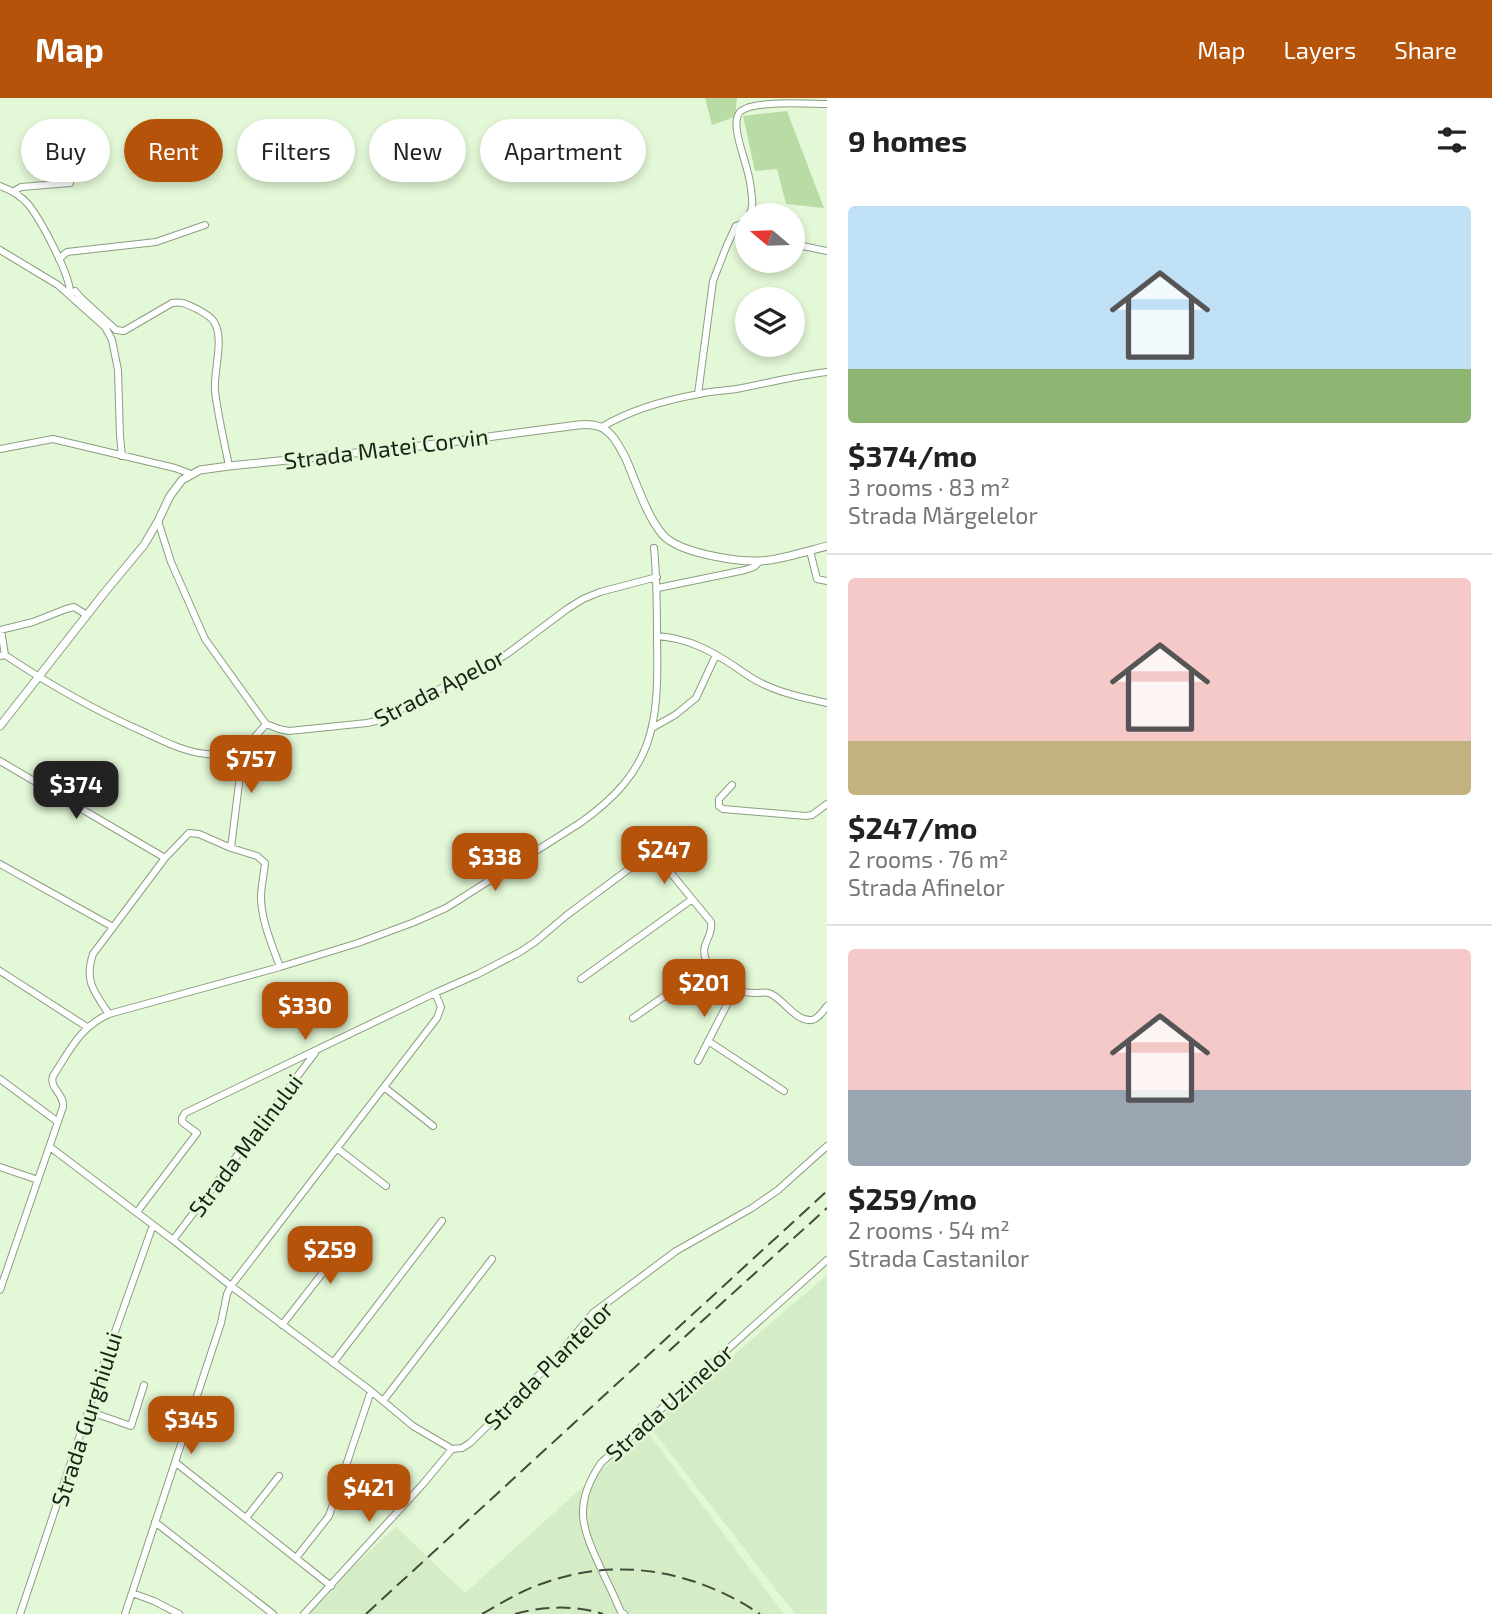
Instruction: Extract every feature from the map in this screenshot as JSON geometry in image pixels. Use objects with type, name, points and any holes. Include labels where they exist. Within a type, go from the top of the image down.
[{"type":"main road","name":"Strada Matei Corvin","points":[[191,474],[229,466],[413,447],[578,425],[602,427]]},
{"type":"main road","points":[[602,427],[623,452],[653,521],[664,537],[684,549],[745,561],[760,561],[827,546]]},
{"type":"main road","points":[[0,726],[144,545],[170,496],[182,480],[191,474]]},
{"type":"street","points":[[752,203],[750,178],[736,130],[737,116],[742,110],[756,105],[827,104]]},
{"type":"street","points":[[14,191],[21,187],[71,183]]},
{"type":"street","points":[[0,186],[14,191],[28,204],[59,259],[69,283],[70,295]]},
{"type":"street","points":[[59,259],[67,252],[156,242],[205,225]]},
{"type":"street","points":[[698,394],[713,281],[735,228]]},
{"type":"street","points":[[805,246],[827,251]]},
{"type":"street","points":[[0,250],[58,285],[105,327],[112,340],[118,370],[122,456]]},
{"type":"street","points":[[70,295],[75,291],[78,293],[120,332],[177,302],[204,313],[214,322],[218,333],[215,387],[229,466]]},
{"type":"street","points":[[602,427],[651,406],[698,394],[827,372]]},
{"type":"street","points":[[0,449],[53,439],[191,474]]},
{"type":"street","points":[[159,521],[171,562],[205,639],[265,724],[243,751],[231,848]]},
{"type":"street","points":[[0,1290],[64,1103],[53,1087],[53,1076],[87,1027],[95,1020],[280,967],[383,934],[446,908],[580,823],[613,797],[629,779],[642,757],[655,716],[659,677],[658,588],[654,548]]},
{"type":"street","points":[[810,551],[817,579],[827,581]]},
{"type":"street","points":[[658,588],[745,570],[760,561]]},
{"type":"street","name":"Strada Apelor","points":[[265,724],[299,731],[381,720],[507,654],[583,598],[657,578]]},
{"type":"street","points":[[87,615],[74,607],[33,622],[0,630],[3,656],[102,713],[178,748],[205,754],[243,751]]},
{"type":"street","points":[[657,636],[689,641],[716,654],[762,684],[827,703]]},
{"type":"street","points":[[652,729],[696,698],[716,654]]},
{"type":"street","points":[[0,761],[165,858]]},
{"type":"street","points":[[732,785],[719,799],[719,806],[723,809],[806,816],[812,815],[827,804]]},
{"type":"street","points":[[109,1014],[89,978],[93,954],[165,858],[189,833],[199,834],[257,856],[265,863],[261,902],[280,967]]},
{"type":"street","points":[[137,1212],[197,1133],[182,1122],[185,1113],[520,952],[645,857],[652,856],[661,861],[711,922],[704,949],[708,965],[721,981],[745,992],[768,993],[803,1019],[816,1019],[827,1006]]},
{"type":"street","points":[[0,864],[113,927]]},
{"type":"street","points":[[581,979],[691,900]]},
{"type":"street","points":[[634,1018],[708,965]]},
{"type":"street","points":[[0,971],[87,1027]]},
{"type":"street","points":[[698,1061],[735,989]]},
{"type":"street","points":[[125,1614],[221,1323],[227,1294],[440,1013],[441,1007],[435,993]]},
{"type":"street","points":[[708,1041],[784,1091]]},
{"type":"street","name":"Strada Malinului","points":[[173,1240],[317,1051]]},
{"type":"street","points":[[0,1079],[58,1122]]},
{"type":"street","points":[[384,1087],[433,1126]]},
{"type":"street","name":"Strada Plantelor","points":[[304,1614],[453,1449],[470,1443],[555,1358],[593,1313],[676,1251],[752,1208],[778,1190],[827,1146]]},
{"type":"street","points":[[50,1147],[371,1391],[413,1426],[453,1449]]},
{"type":"street","points":[[338,1149],[386,1186]]},
{"type":"street","points":[[0,1167],[38,1180]]},
{"type":"street","points":[[333,1363],[442,1221]]},
{"type":"street","name":"Strada Gurghiului","points":[[20,1614],[153,1224]]},
{"type":"street","points":[[282,1325],[356,1230]]},
{"type":"street","points":[[383,1401],[492,1259]]},
{"type":"street","name":"Strada Uzinelor","points":[[624,1614],[586,1535],[582,1518],[586,1489],[601,1463],[827,1260]]},
{"type":"street","points":[[88,1411],[131,1426],[145,1385]]},
{"type":"street","points":[[296,1558],[329,1516],[371,1391]]},
{"type":"street","points":[[175,1462],[331,1586]]},
{"type":"street","points":[[246,1518],[279,1476]]},
{"type":"street","points":[[155,1522],[273,1614]]},
{"type":"street","points":[[132,1593],[179,1614]]},
{"type":"shaded area","points":[[705,98],[737,98],[735,117],[712,125]]},
{"type":"shaded area","points":[[787,111],[824,208],[805,206],[805,203],[786,203],[777,169],[755,171],[743,116]]},
{"type":"shaded area","points":[[827,1275],[827,1614],[795,1614],[650,1427]]},
{"type":"shaded area","points":[[646,1430],[784,1614],[301,1614],[396,1527],[465,1593]]},
{"type":"railway","points":[[366,1614],[827,1191]]},
{"type":"railway","points":[[669,1351],[827,1208]]},
{"type":"railway","points":[[482,1614],[544,1583],[601,1570],[656,1572],[683,1578],[710,1587],[760,1614]]},
{"type":"railway","points":[[515,1614],[559,1608],[603,1614]]}]
